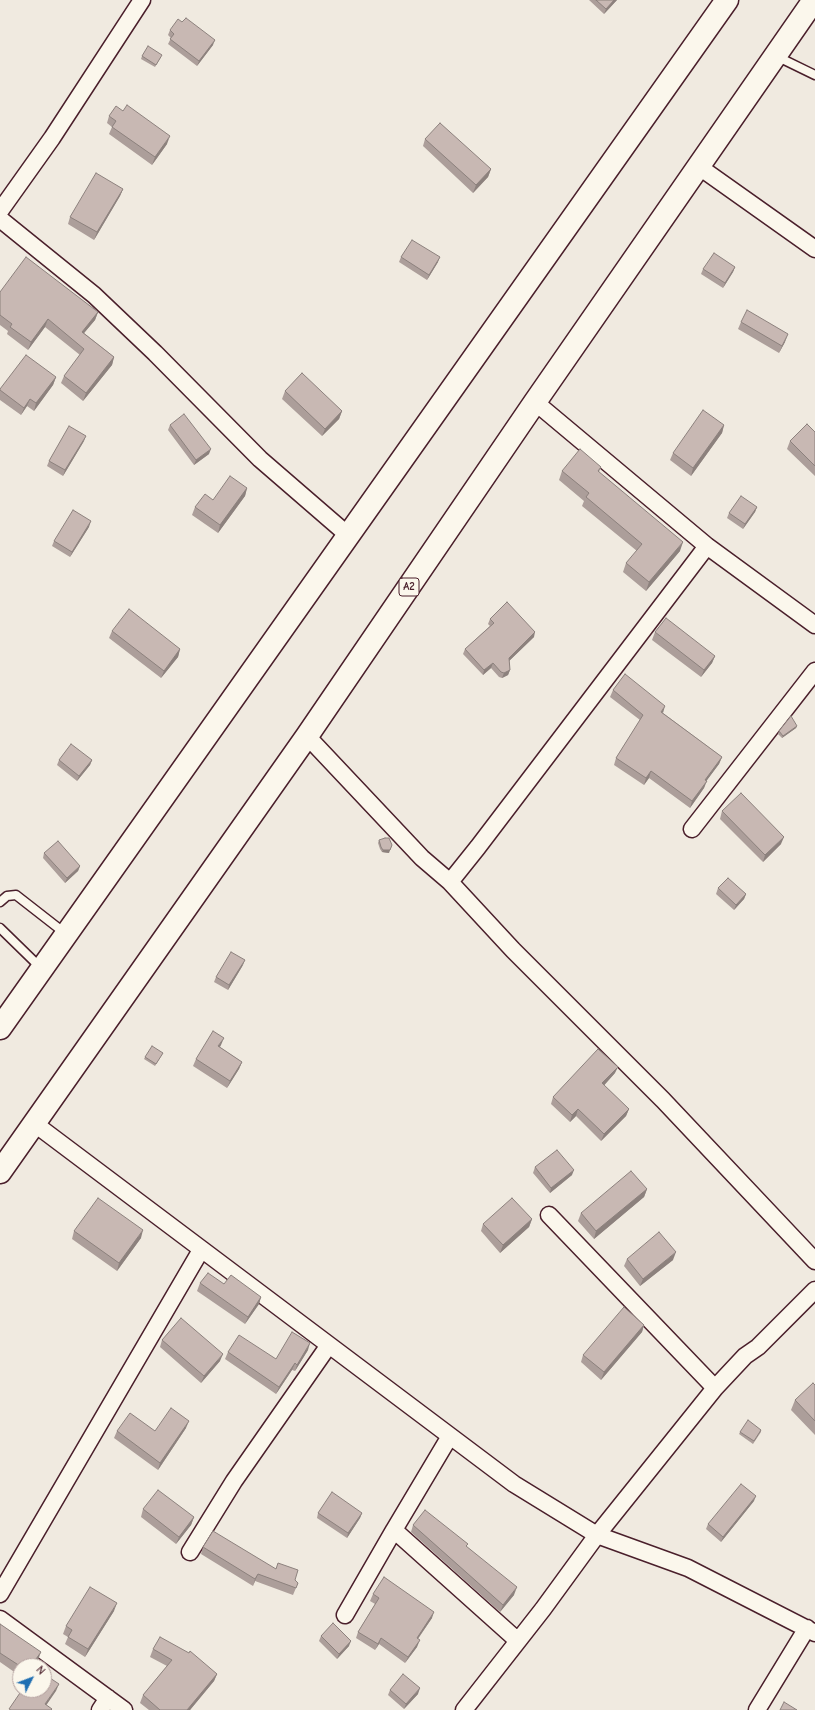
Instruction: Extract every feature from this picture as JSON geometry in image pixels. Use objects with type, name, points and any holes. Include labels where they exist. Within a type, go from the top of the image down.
[{"type":"highway","points":[[0,1028],[727,0]]},
{"type":"highway","name":"A2","points":[[0,1172],[307,736],[535,402],[814,0]]},
{"type":"street","points":[[0,211],[56,131],[142,0]]},
{"type":"street","points":[[698,166],[815,249]]},
{"type":"street","points":[[0,219],[94,295],[155,353],[260,458],[349,536]]},
{"type":"street","points":[[535,402],[708,546],[815,625]]},
{"type":"street","points":[[450,882],[708,546]]},
{"type":"street","points":[[692,829],[815,671]]},
{"type":"street","points":[[307,736],[422,858],[450,882],[513,950],[663,1100],[815,1261]]},
{"type":"street","points":[[35,1124],[514,1484],[597,1535],[688,1568],[811,1630],[757,1710]]},
{"type":"street","points":[[549,1215],[715,1388]]},
{"type":"street","points":[[0,1594],[201,1250]]},
{"type":"street","points":[[464,1710],[518,1641],[597,1535],[715,1388],[745,1356],[758,1346],[815,1290]]},
{"type":"street","points":[[190,1552],[234,1481],[329,1345]]},
{"type":"street","points":[[346,1615],[450,1436]]},
{"type":"street","points":[[394,1530],[518,1641]]},
{"type":"street","points":[[0,1619],[104,1704],[124,1710]]},
{"type":"lane","points":[[775,56],[815,75]]},
{"type":"lane","points":[[0,902],[7,896],[16,895],[66,934]]},
{"type":"lane","points":[[0,928],[42,969]]},
{"type":"building","points":[[596,0],[614,0],[606,9]]},
{"type":"building","points":[[186,18],[215,40],[199,61],[170,39],[174,34],[170,30],[178,19],[182,22]]},
{"type":"building","points":[[148,46],[162,55],[156,65],[142,56]]},
{"type":"building","points":[[127,105],[170,136],[155,157],[112,127],[116,121],[109,116],[116,106],[123,111]]},
{"type":"building","points":[[440,123],[491,169],[476,185],[425,139]]},
{"type":"building","points":[[96,173],[123,189],[97,232],[70,217]]},
{"type":"building","points":[[412,240],[440,257],[429,275],[401,257]]},
{"type":"building","points":[[714,253],[735,267],[725,283],[703,269]]},
{"type":"building","points":[[26,257],[98,312],[82,332],[114,357],[86,393],[64,376],[84,349],[48,319],[31,342],[10,327],[12,324],[0,315],[0,292]]},
{"type":"building","points":[[747,310],[788,334],[782,346],[741,322]]},
{"type":"building","points":[[26,355],[56,377],[36,403],[30,399],[24,408],[0,389]]},
{"type":"building","points":[[302,373],[342,411],[325,429],[285,391]]},
{"type":"building","points":[[703,410],[724,425],[693,468],[673,453]]},
{"type":"building","points":[[184,414],[211,449],[196,460],[170,425]]},
{"type":"building","points":[[807,424],[815,432],[815,466],[790,441]]},
{"type":"building","points":[[69,426],[86,436],[65,470],[49,461]]},
{"type":"building","points":[[580,449],[601,467],[598,471],[683,542],[649,582],[626,563],[642,544],[586,497],[589,493],[562,471]]},
{"type":"building","points":[[230,476],[247,488],[220,525],[195,507],[205,494],[213,500]]},
{"type":"building","points":[[741,496],[757,507],[745,524],[729,513]]},
{"type":"building","points":[[73,510],[91,521],[72,552],[54,541]]},
{"type":"building","points":[[507,602],[535,632],[509,658],[510,670],[504,673],[501,672],[493,663],[484,670],[465,649],[494,623],[490,619]]},
{"type":"building","points":[[129,609],[180,649],[164,671],[112,631]]},
{"type":"building","points":[[666,618],[715,656],[704,670],[655,632]]},
{"type":"building","points":[[625,674],[665,706],[661,712],[722,757],[692,801],[651,771],[646,778],[616,758],[643,715],[613,690]]},
{"type":"building","points":[[791,716],[797,726],[783,736],[779,731]]},
{"type":"building","points":[[71,744],[92,760],[79,776],[59,760]]},
{"type":"building","points":[[741,793],[784,837],[765,855],[722,811]]},
{"type":"building","points":[[389,838],[392,845],[390,850],[383,850],[381,847],[379,840]]},
{"type":"building","points":[[58,841],[80,866],[67,878],[44,853]]},
{"type":"building","points":[[728,878],[746,894],[736,905],[718,888]]},
{"type":"building","points":[[231,952],[245,960],[229,985],[216,977]]},
{"type":"building","points":[[213,1031],[224,1038],[218,1046],[242,1062],[230,1081],[196,1059]]},
{"type":"building","points":[[152,1046],[163,1053],[156,1064],[145,1057]]},
{"type":"building","points":[[598,1049],[618,1067],[602,1083],[629,1109],[604,1134],[578,1109],[572,1115],[553,1097]]},
{"type":"building","points":[[557,1150],[574,1170],[551,1188],[535,1167]]},
{"type":"building","points":[[631,1171],[647,1189],[596,1231],[581,1213]]},
{"type":"building","points":[[98,1198],[143,1230],[119,1263],[74,1231]]},
{"type":"building","points":[[512,1198],[532,1219],[503,1245],[483,1224]]},
{"type":"building","points":[[659,1232],[676,1252],[643,1279],[627,1259]]},
{"type":"building","points":[[208,1273],[224,1284],[231,1275],[261,1297],[248,1317],[200,1283]]},
{"type":"building","points":[[624,1307],[644,1325],[604,1372],[583,1355]]},
{"type":"building","points":[[181,1318],[223,1354],[204,1376],[162,1340]]},
{"type":"building","points":[[292,1332],[310,1343],[297,1365],[295,1363],[279,1387],[228,1352],[239,1335],[276,1359]]},
{"type":"building","points":[[813,1383],[815,1385],[815,1421],[795,1400]]},
{"type":"building","points":[[171,1408],[189,1421],[160,1463],[117,1431],[130,1413],[155,1431]]},
{"type":"building","points":[[748,1420],[761,1430],[754,1441],[740,1432]]},
{"type":"building","points":[[741,1484],[756,1496],[723,1537],[708,1524]]},
{"type":"building","points":[[158,1490],[194,1517],[179,1537],[143,1509]]},
{"type":"building","points":[[332,1492],[362,1513],[348,1533],[318,1513]]},
{"type":"building","points":[[425,1510],[468,1544],[466,1546],[517,1587],[503,1605],[413,1525]]},
{"type":"building","points":[[213,1531],[276,1569],[278,1563],[298,1570],[295,1580],[298,1583],[296,1588],[258,1574],[255,1579],[203,1547]]},
{"type":"building","points":[[384,1577],[434,1612],[417,1638],[420,1640],[408,1657],[381,1638],[378,1644],[358,1632],[379,1598],[373,1594]]},
{"type":"building","points":[[90,1587],[117,1603],[88,1649],[68,1637],[72,1630],[66,1626]]},
{"type":"building","points":[[333,1623],[351,1641],[339,1654],[321,1636]]},
{"type":"building","points":[[0,1624],[41,1652],[37,1658],[12,1658],[12,1661],[0,1653]]},
{"type":"building","points":[[160,1637],[189,1653],[190,1651],[217,1674],[187,1710],[160,1710],[143,1695],[172,1660],[153,1649]]},
{"type":"building","points":[[403,1674],[420,1688],[406,1704],[390,1690]]},
{"type":"building","points":[[52,1679],[59,1684],[52,1694]]},
{"type":"building","points":[[17,1698],[49,1698],[45,1704],[52,1709],[11,1710],[9,1709]]},
{"type":"building","points":[[784,1702],[797,1710],[780,1710]]}]
